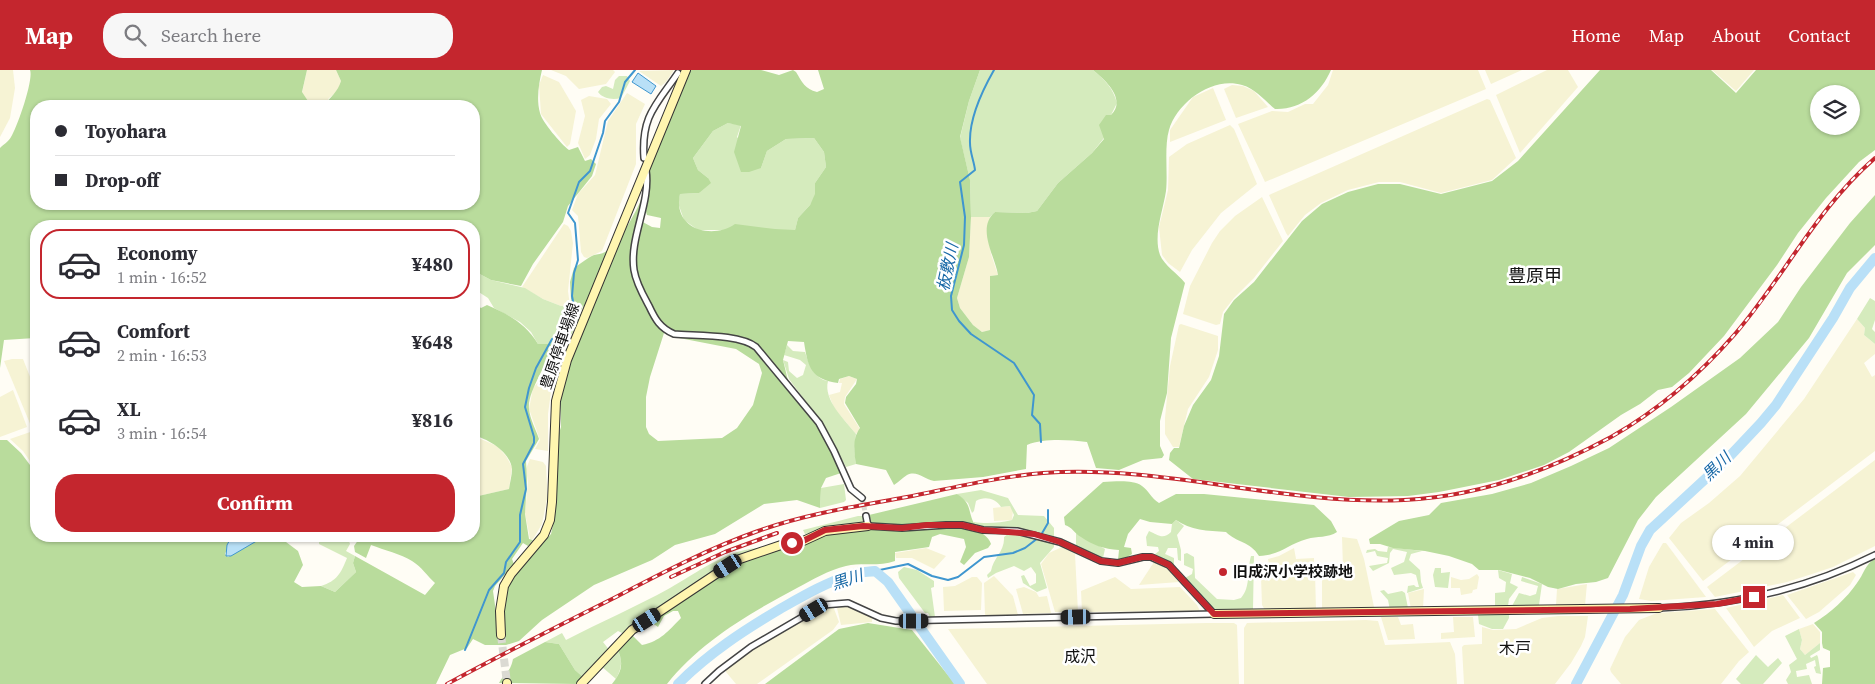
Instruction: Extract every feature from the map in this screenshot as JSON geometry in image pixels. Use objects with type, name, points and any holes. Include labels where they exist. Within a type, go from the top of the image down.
[{"type":"main road","name":"豊原停車場線","points":[[501,635],[500,611],[503,590],[512,574],[544,535],[550,520],[556,401],[564,367],[646,167],[682,72]]},
{"type":"main road","points":[[581,684],[632,630],[737,560],[784,544],[801,542],[825,530],[868,526]]},
{"type":"main road","points":[[1214,614],[1659,608]]},
{"type":"street","points":[[644,158],[643,138],[648,118],[682,72]]},
{"type":"street","points":[[646,167],[646,200],[633,258],[638,286],[655,318],[666,330],[674,334],[736,339],[748,342],[756,348],[774,366],[818,424],[834,451],[851,488],[862,498]]},
{"type":"street","points":[[866,516],[868,526],[902,528],[927,525],[962,525],[983,530],[1034,534],[1060,542],[1101,561],[1118,563],[1142,557],[1162,560],[1169,565],[1214,614]]},
{"type":"street","points":[[1659,608],[1717,604],[1778,592],[1825,577],[1875,555]]},
{"type":"street","points":[[705,684],[751,647],[823,605],[848,604],[881,618],[896,621],[1214,614]]},
{"type":"shaded area","points":[[0,70],[13,70],[15,88],[10,118],[0,137]]},
{"type":"shaded area","points":[[307,70],[336,70],[341,81],[339,90],[328,100],[307,100],[302,93]]},
{"type":"shaded area","points":[[551,70],[613,70],[615,72],[606,84],[579,89],[566,76]]},
{"type":"shaded area","points":[[674,70],[661,86],[639,71]]},
{"type":"shaded area","points":[[1333,70],[1478,70],[1486,89],[1265,182],[1238,124],[1272,111],[1288,112],[1305,104],[1313,104],[1328,85]]},
{"type":"shaded area","points":[[1485,70],[1522,70],[1491,84]]},
{"type":"shaded area","points":[[1547,70],[1568,70],[1578,87],[1520,153],[1496,95]]},
{"type":"shaded area","points":[[1712,70],[1754,70],[1736,91]]},
{"type":"shaded area","points":[[543,75],[559,82],[576,111],[570,144],[567,147],[541,114],[539,85]]},
{"type":"shaded area","points":[[1232,85],[1243,86],[1254,91],[1268,107],[1236,118],[1224,89]]},
{"type":"shaded area","points":[[1213,88],[1226,120],[1170,142],[1170,130],[1193,97]]},
{"type":"shaded area","points":[[627,93],[645,104],[636,124],[636,164],[602,251],[587,258],[581,252],[578,216],[572,210],[578,194],[595,175],[608,121]]},
{"type":"shaded area","points":[[589,96],[607,99],[611,104],[599,119],[596,139],[590,155],[585,159],[578,143],[585,116],[581,100]]},
{"type":"shaded area","points":[[1487,99],[1490,100],[1516,158],[1492,180],[1441,193],[1400,182],[1379,182],[1348,190],[1321,203],[1305,215],[1288,236],[1269,195]]},
{"type":"shaded area","points":[[1230,125],[1234,129],[1257,184],[1221,213],[1192,250],[1180,272],[1168,263],[1162,255],[1159,227],[1168,190],[1169,157],[1187,144]]},
{"type":"shaded area","points":[[1262,197],[1283,241],[1254,278],[1223,312],[1220,324],[1216,325],[1183,314],[1190,286],[1220,231],[1235,216]]},
{"type":"shaded area","points":[[971,217],[990,217],[987,230],[991,254],[998,275],[990,276],[990,330],[982,332],[973,325],[960,308],[957,298],[969,257]]},
{"type":"shaded area","points":[[564,224],[571,231],[573,243],[568,291],[570,306],[561,306],[543,299],[522,287]]},
{"type":"shaded area","points":[[1857,319],[1865,328],[1864,335],[1875,344],[1875,354],[1864,363],[1872,377],[1875,375],[1875,451],[1703,581],[1669,538],[1681,523],[1709,503],[1740,476],[1804,399]]},
{"type":"shaded area","points":[[1181,324],[1218,336],[1218,350],[1209,377],[1188,409],[1179,447],[1173,447],[1165,434],[1165,418],[1170,366],[1179,325]]},
{"type":"shaded area","points":[[558,343],[566,345],[552,384],[548,414],[548,451],[535,449],[540,440],[529,409],[533,388],[539,381],[553,346]]},
{"type":"shaded area","points":[[23,359],[30,377],[30,424],[4,361]]},
{"type":"shaded area","points":[[849,376],[857,379],[845,397],[844,404],[860,429],[856,434],[834,408],[829,395],[840,392],[842,383],[839,383],[840,379]]},
{"type":"shaded area","points":[[13,390],[27,427],[0,437],[0,397]]},
{"type":"shaded area","points":[[30,432],[30,461],[23,451],[10,439]]},
{"type":"shaded area","points":[[480,439],[497,446],[506,456],[512,467],[509,489],[480,496]]},
{"type":"shaded area","points":[[530,459],[543,462],[546,466],[547,485],[547,499],[542,524],[533,539],[530,539],[525,513],[528,482],[526,469]]},
{"type":"shaded area","points":[[1875,460],[1875,546],[1833,567],[1787,582],[1715,597],[1707,587]]},
{"type":"shaded area","points":[[1010,506],[1013,510],[1012,520],[994,521],[993,508]]},
{"type":"shaded area","points":[[1342,537],[1357,539],[1364,559],[1374,607],[1322,608],[1322,570],[1343,568]]},
{"type":"shaded area","points":[[1663,543],[1666,543],[1706,597],[1651,601],[1639,599],[1649,567]]},
{"type":"shaded area","points":[[1062,547],[1075,554],[1078,612],[1055,612],[1041,564],[1049,553]]},
{"type":"shaded area","points":[[926,548],[946,556],[934,569],[912,558],[896,558],[895,553]]},
{"type":"shaded area","points":[[1294,548],[1296,559],[1314,558],[1314,567],[1285,567],[1270,571],[1268,559],[1279,556]]},
{"type":"shaded area","points":[[1154,562],[1166,567],[1179,582],[1139,585]]},
{"type":"shaded area","points":[[1284,572],[1315,572],[1316,610],[1265,610],[1262,605],[1261,577]]},
{"type":"shaded area","points":[[1853,572],[1856,575],[1850,585],[1819,612],[1806,619],[1787,595]]},
{"type":"shaded area","points":[[1477,574],[1479,577],[1477,589],[1473,590],[1472,593],[1461,595],[1460,588],[1451,588],[1451,577],[1461,580],[1469,579]]},
{"type":"shaded area","points":[[994,576],[1013,596],[1018,615],[985,616],[984,583]]},
{"type":"shaded area","points":[[972,577],[977,577],[982,583],[981,610],[944,611],[943,587],[955,586]]},
{"type":"shaded area","points":[[1115,577],[1131,589],[1180,587],[1197,605],[1200,611],[1082,612],[1081,591]]},
{"type":"shaded area","points":[[1587,584],[1585,605],[1556,605],[1557,589]]},
{"type":"shaded area","points":[[1024,587],[1036,592],[1039,597],[1047,596],[1051,613],[1023,614],[1016,589]]},
{"type":"shaded area","points":[[1424,589],[1423,609],[1411,609],[1408,593]]},
{"type":"shaded area","points":[[1783,595],[1800,618],[1772,631],[1754,647],[1726,608]]},
{"type":"shaded area","points":[[833,606],[839,622],[833,630],[757,684],[736,684],[726,672],[726,667],[754,648],[821,609]]},
{"type":"shaded area","points":[[849,607],[872,617],[872,622],[841,625],[837,608]]},
{"type":"shaded area","points":[[1715,609],[1749,652],[1739,661],[1721,684],[1621,684],[1611,672],[1610,669],[1625,637],[1639,620],[1657,613]]},
{"type":"shaded area","points":[[1588,616],[1585,637],[1581,646],[1555,684],[1464,684],[1462,647],[1464,645],[1482,644],[1482,627],[1493,630],[1516,629],[1542,618]]},
{"type":"shaded area","points":[[1381,617],[1398,617],[1401,625],[1413,624],[1415,639],[1388,640]]},
{"type":"shaded area","points":[[1453,617],[1473,617],[1475,637],[1441,639],[1441,633],[1454,632]]},
{"type":"shaded area","points":[[1378,621],[1385,645],[1450,642],[1455,654],[1457,684],[1244,684],[1244,628],[1247,623]]},
{"type":"shaded area","points":[[1234,623],[1237,625],[1239,684],[987,684],[948,629]]},
{"type":"shaded area","points":[[1813,624],[1820,632],[1820,643],[1805,655],[1800,649],[1802,640],[1799,629]]},
{"type":"green space","points":[[30,70],[307,70],[302,92],[307,100],[30,100],[30,210],[480,210],[480,100],[329,100],[341,81],[336,70],[542,70],[538,97],[541,117],[569,150],[578,147],[585,161],[591,159],[596,164],[592,176],[568,206],[563,222],[533,264],[521,286],[491,280],[480,274],[480,220],[30,220],[30,338],[4,340],[0,368],[0,148],[14,132],[24,104],[31,75]]},
{"type":"green space","points":[[688,70],[761,70],[779,75],[793,70],[807,87],[817,92],[824,89],[818,70],[980,70],[969,101],[960,137],[970,180],[971,217],[969,257],[957,298],[960,308],[973,325],[982,332],[990,330],[990,276],[998,275],[988,242],[987,226],[990,219],[995,212],[1027,213],[1037,211],[1058,183],[1092,153],[1104,139],[1099,125],[1106,115],[1111,115],[1115,109],[1117,103],[1116,96],[1108,84],[1093,70],[1331,70],[1316,93],[1293,107],[1275,109],[1256,92],[1247,87],[1231,83],[1219,84],[1208,88],[1188,101],[1173,120],[1169,130],[1166,152],[1166,191],[1159,223],[1158,247],[1160,255],[1165,262],[1185,283],[1171,338],[1167,393],[1160,421],[1160,446],[1164,455],[1162,458],[1143,460],[1119,470],[1096,468],[1087,442],[1049,440],[1027,445],[1026,469],[983,477],[934,481],[917,474],[911,474],[905,476],[894,485],[886,470],[856,464],[855,441],[860,428],[845,403],[846,397],[856,384],[857,379],[849,376],[839,379],[838,383],[822,379],[812,371],[809,365],[804,342],[788,341],[783,360],[790,389],[817,425],[832,450],[841,473],[826,478],[821,488],[820,508],[797,500],[764,504],[715,534],[675,545],[652,560],[594,585],[542,620],[519,641],[506,645],[485,645],[473,639],[467,648],[450,655],[436,684],[0,684],[0,440],[7,440],[21,453],[30,465],[30,542],[230,542],[225,554],[228,557],[252,542],[286,542],[298,551],[303,565],[294,582],[302,587],[321,586],[335,592],[356,572],[353,563],[355,556],[425,595],[435,583],[416,563],[403,556],[371,545],[366,558],[355,552],[354,546],[357,542],[480,542],[480,496],[509,489],[512,469],[508,457],[498,447],[480,437],[480,307],[487,305],[522,325],[538,344],[553,344],[529,402],[531,417],[539,439],[526,461],[525,514],[529,539],[533,540],[528,546],[523,543],[512,559],[514,564],[495,586],[493,591],[497,619],[507,588],[514,574],[551,534],[554,520],[557,439],[561,427],[560,393],[587,312],[583,306],[571,299],[570,282],[574,268],[591,256],[604,253],[615,243],[626,229],[641,200],[643,201],[639,220],[652,227],[660,228],[661,218],[647,215],[646,212],[650,187],[647,175]],"holes":[[[728,123],[741,126],[734,152],[741,172],[749,172],[761,168],[767,151],[786,139],[814,138],[824,152],[826,167],[815,183],[815,194],[810,205],[798,218],[795,230],[735,224],[726,229],[705,231],[688,223],[682,216],[679,206],[680,194],[699,193],[711,183],[698,170],[693,158],[713,131]],[[664,333],[674,337],[736,349],[759,364],[762,373],[753,405],[737,428],[722,438],[658,441],[649,434],[646,427],[646,397],[650,377]]]},
{"type":"green space","points":[[980,70],[1093,70],[1113,93],[1117,103],[1104,138],[1092,153],[1058,183],[1037,211],[1027,213],[995,212],[990,217],[971,217],[970,180],[960,138],[969,101]]},
{"type":"green space","points":[[1600,70],[1711,70],[1736,93],[1756,70],[1875,70],[1875,150],[1859,162],[1826,198],[1798,233],[1777,265],[1724,336],[1689,373],[1672,387],[1658,390],[1569,452],[1544,465],[1499,480],[1408,496],[1349,497],[1193,479],[1169,460],[1170,453],[1174,448],[1179,448],[1184,426],[1193,405],[1211,380],[1219,356],[1224,314],[1234,300],[1254,282],[1302,221],[1322,204],[1348,192],[1378,184],[1400,184],[1441,194],[1492,181],[1518,161]]},
{"type":"green space","points":[[619,76],[627,76],[630,81],[621,98],[608,98],[598,92],[602,87],[606,86],[613,89],[615,80]]},
{"type":"green space","points":[[728,123],[741,125],[737,137],[761,168],[767,151],[786,139],[814,138],[824,152],[826,167],[815,183],[816,194],[810,205],[798,218],[795,230],[698,230],[684,220],[678,203],[680,194],[699,193],[708,178],[698,170],[693,158],[713,131]]},
{"type":"green space","points":[[1875,195],[1875,245],[1847,273],[1809,338],[1746,414],[1656,497],[1638,520],[1608,578],[1558,589],[1548,587],[1530,578],[1499,570],[1479,570],[1472,564],[1449,556],[1425,551],[1393,548],[1380,544],[1370,544],[1369,539],[1399,521],[1429,515],[1441,503],[1492,494],[1531,483],[1571,466],[1609,448],[1671,407],[1740,358],[1778,322],[1801,287],[1850,223]]},
{"type":"green space","points":[[480,274],[491,280],[525,288],[543,299],[561,306],[570,306],[571,299],[583,306],[572,334],[556,340],[553,344],[538,344],[531,332],[520,322],[494,308],[488,298],[480,293]]},
{"type":"green space","points":[[1870,298],[1875,301],[1875,320],[1872,329],[1875,332],[1875,344],[1864,335],[1865,328],[1857,319]]},
{"type":"green space","points":[[787,345],[793,351],[805,352],[810,366],[816,374],[823,380],[828,381],[827,388],[832,402],[856,434],[854,449],[856,464],[846,467],[824,426],[789,379],[783,360],[788,362],[789,371],[797,378],[803,375],[806,365],[800,360],[784,355]]},
{"type":"green space","points":[[1103,482],[1133,482],[1144,488],[1159,503],[1176,494],[1204,494],[1314,505],[1331,521],[1337,532],[1307,539],[1273,554],[1259,556],[1252,547],[1226,532],[1193,528],[1176,520],[1172,524],[1140,519],[1128,534],[1124,547],[1131,548],[1132,554],[1123,560],[1118,560],[1119,550],[1103,548],[1085,540],[1065,525],[1064,517]]},
{"type":"green space","points":[[844,484],[846,500],[844,502],[820,508],[821,488]]},
{"type":"green space","points":[[981,490],[1008,498],[1018,515],[1044,516],[1054,528],[1054,547],[1040,563],[1047,588],[1037,592],[1023,583],[1021,576],[1024,575],[1030,586],[1036,583],[1036,574],[1031,567],[1024,571],[1014,566],[988,578],[987,575],[991,571],[1003,546],[1004,537],[1008,534],[1017,533],[974,525],[974,522],[993,523],[1012,520],[1014,515],[1010,506],[1001,507],[993,500],[986,498],[976,501],[972,513],[968,503],[957,494]]},
{"type":"green space","points":[[957,494],[968,505],[975,525],[991,544],[988,548],[975,553],[964,565],[960,562],[966,547],[964,539],[940,534],[932,537],[929,547],[895,552],[895,561],[840,568],[779,598],[744,618],[710,642],[680,669],[667,684],[612,684],[621,667],[621,658],[617,648],[631,634],[642,645],[659,638],[681,618],[678,611],[673,611],[664,616],[658,627],[651,622],[738,562],[804,543],[827,533],[872,524],[869,515]]},
{"type":"green space","points":[[864,516],[865,522],[805,534],[803,530]]},
{"type":"green space","points":[[1176,520],[1184,526],[1177,535],[1181,550],[1181,561],[1178,560],[1177,548],[1168,548],[1165,554],[1174,558],[1174,566],[1163,558],[1154,555],[1159,551],[1158,547],[1147,546],[1146,537],[1149,531],[1165,536],[1171,532],[1172,524]]},
{"type":"green space","points":[[1076,533],[1105,549],[1103,558],[1076,546]]},
{"type":"green space","points":[[319,542],[349,542],[346,551],[355,556],[353,563],[356,572],[335,592],[321,586],[331,582],[338,576],[347,558],[319,544]]},
{"type":"green space","points":[[1388,547],[1422,551],[1411,554],[1409,560],[1420,570],[1423,588],[1407,593],[1408,586],[1414,585],[1419,587],[1416,575],[1411,573],[1394,575],[1391,568],[1404,562],[1407,552],[1393,549],[1390,553],[1389,563],[1373,571],[1369,566],[1387,563],[1388,558],[1377,556],[1375,551],[1366,553],[1367,550],[1375,549],[1387,552]]},
{"type":"green space","points":[[757,548],[757,550],[624,634],[618,631],[603,642],[610,651],[584,678],[575,670],[559,644],[545,642],[562,633],[566,640],[657,595],[722,558],[733,553]]},
{"type":"green space","points":[[1187,553],[1194,557],[1195,578],[1217,599],[1234,600],[1241,598],[1244,594],[1248,583],[1251,556],[1254,556],[1253,609],[1218,610],[1212,608],[1185,578],[1192,574],[1193,569],[1184,565],[1184,554]]},
{"type":"green space","points":[[1875,559],[1875,684],[1822,684],[1823,668],[1830,667],[1830,651],[1823,648],[1822,632],[1814,623],[1843,600],[1853,589],[1867,566]]},
{"type":"green space","points":[[904,567],[917,570],[934,581],[934,587],[931,588],[935,617],[930,617],[928,613],[925,613],[899,578],[898,572]]},
{"type":"green space","points":[[1435,568],[1441,568],[1441,573],[1450,572],[1448,588],[1435,587],[1433,575]]},
{"type":"green space","points":[[1498,570],[1512,574],[1510,583],[1518,587],[1509,599],[1508,606],[1495,606],[1495,593],[1505,592],[1506,582],[1499,578]]},
{"type":"green space","points":[[1522,577],[1542,584],[1539,605],[1512,606],[1519,593],[1530,596],[1536,594],[1538,586],[1521,581]]},
{"type":"green space","points":[[1384,590],[1388,594],[1402,591],[1405,593],[1408,608],[1390,610],[1388,600],[1380,591]]},
{"type":"green space","points":[[1482,612],[1509,612],[1509,618],[1503,629],[1492,629],[1479,624],[1478,615]]},
{"type":"green space","points":[[868,623],[912,630],[955,684],[765,684],[839,629]]},
{"type":"green space","points":[[1799,629],[1802,640],[1800,649],[1805,655],[1820,643],[1820,650],[1810,656],[1811,658],[1817,655],[1821,674],[1816,673],[1814,667],[1816,666],[1815,660],[1806,664],[1807,669],[1796,671],[1797,677],[1809,675],[1812,684],[1788,684],[1786,680],[1791,672],[1789,665],[1797,659],[1785,636]]},
{"type":"green space","points":[[545,642],[559,644],[575,670],[584,678],[577,684],[499,683],[509,670],[513,659]]},
{"type":"green space","points":[[617,648],[621,664],[616,679],[601,666]]},
{"type":"green space","points":[[1756,655],[1768,667],[1778,658],[1782,663],[1763,684],[1741,684],[1736,679]]},
{"type":"water","points":[[638,73],[656,86],[651,94],[632,82]]},
{"type":"water","points":[[229,542],[255,542],[231,556],[226,556]]},
{"type":"waterway","points":[[465,650],[489,590],[504,573],[506,562],[520,542],[520,515],[526,489],[523,464],[534,443],[525,407],[529,388],[536,368],[552,339],[569,329],[576,317],[572,296],[574,273],[578,260],[575,223],[568,213],[579,182],[590,171],[603,133],[605,121],[619,102],[625,82],[635,70]]},
{"type":"waterway","name":"板敷川","points":[[994,70],[974,114],[970,134],[970,147],[975,170],[960,182],[965,217],[964,245],[951,296],[952,310],[971,334],[1014,363],[1034,395],[1032,415],[1040,424],[1041,442]]},
{"type":"waterway","name":"黒川","points":[[1576,684],[1623,595],[1641,546],[1650,530],[1728,458],[1776,405],[1833,318],[1850,288],[1875,258]]},
{"type":"waterway","name":"板敷川","points":[[1041,535],[1048,523],[1048,510]]},
{"type":"waterway","name":"板敷川","points":[[875,571],[908,564],[932,576],[948,580],[958,577],[984,557],[1013,553],[1025,548],[1038,538]]},
{"type":"waterway","name":"黒川","points":[[678,684],[727,643],[780,609],[843,577],[856,573],[875,571],[888,582],[960,684]]},
{"type":"tunnel","points":[[862,498],[866,516]]},
{"type":"tunnel","points":[[501,635],[507,683]]},
{"type":"railway","points":[[447,684],[666,571],[720,546],[776,525],[851,507],[992,480],[1043,473],[1133,474],[1314,497],[1404,500],[1458,494],[1485,488],[1537,471],[1587,449],[1628,427],[1661,404],[1693,377],[1735,334],[1818,221],[1854,178],[1875,158]]},
{"type":"railway","points":[[671,577],[725,552],[777,533]]},
{"type":"place","name":"旧成沢小学校跡地","points":[[1223,572]]},
{"type":"district","name":"豊原甲","points":[[1535,276]]},
{"type":"district","name":"木戸","points":[[1515,648]]},
{"type":"district","name":"成沢","points":[[1080,656]]},
{"type":"route","points":[[792,543],[801,542],[825,530],[868,526],[902,528],[927,525],[962,525],[983,530],[1027,532],[1060,542],[1101,561],[1118,563],[1142,557],[1162,560],[1181,577],[1203,604],[1214,614],[1630,609],[1717,604],[1754,597]]}]
